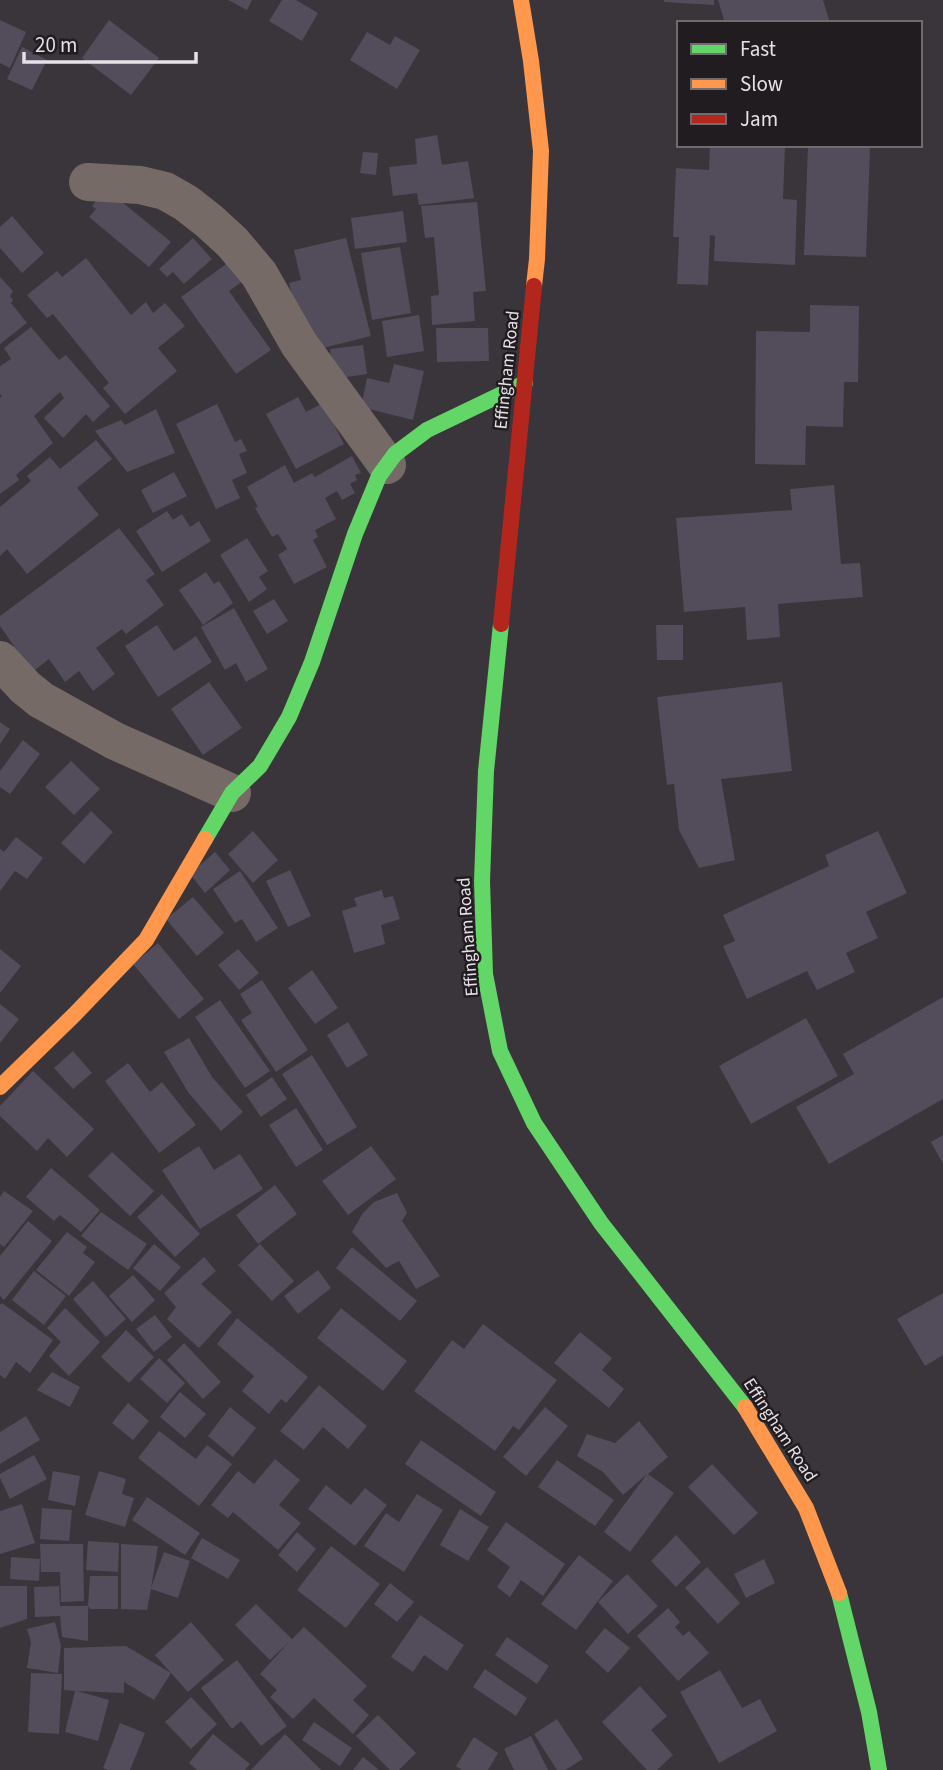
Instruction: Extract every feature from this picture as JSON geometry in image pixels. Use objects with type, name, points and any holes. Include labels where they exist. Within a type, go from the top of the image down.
[{"type":"street","name":"Effingham Road","points":[[521,0],[541,151],[537,259],[486,771],[482,881],[485,974],[500,1051],[534,1123],[593,1212],[750,1413],[806,1508],[842,1601],[869,1712],[879,1770]]},
{"type":"street","points":[[88,182],[139,185],[165,191],[186,203],[224,235],[258,274],[299,344],[387,465]]},
{"type":"street","points":[[0,1087],[74,1016],[146,940],[232,793],[260,766],[289,717],[312,662],[355,534],[379,476],[395,454],[427,430],[525,383]]},
{"type":"street","points":[[0,660],[41,700],[115,741],[232,793]]},
{"type":"building","points":[[228,0],[252,0],[247,10]]},
{"type":"building","points":[[282,0],[296,0],[318,13],[302,41],[269,21]]},
{"type":"building","points":[[714,0],[714,5],[664,2]]},
{"type":"building","points":[[718,0],[823,0],[829,21],[724,21]]},
{"type":"building","points":[[0,20],[26,32],[10,68],[0,63]]},
{"type":"building","points":[[109,20],[159,58],[131,95],[82,58]]},
{"type":"building","points":[[367,32],[390,45],[395,36],[420,50],[397,89],[350,60]]},
{"type":"building","points":[[22,47],[47,60],[32,90],[7,79]]},
{"type":"building","points":[[437,135],[442,165],[468,161],[474,198],[419,205],[417,193],[393,196],[389,167],[417,164],[415,139]]},
{"type":"building","points":[[710,147],[785,147],[783,199],[797,200],[795,265],[714,261],[715,236],[710,235],[708,285],[677,284],[679,237],[673,237],[676,168],[709,170]]},
{"type":"building","points":[[808,147],[870,147],[866,257],[804,255]]},
{"type":"building","points":[[363,152],[378,153],[376,175],[360,173]]},
{"type":"building","points":[[106,189],[171,242],[149,267],[89,217],[96,209],[92,206]]},
{"type":"building","points":[[477,202],[486,291],[473,292],[475,321],[432,325],[431,296],[439,295],[434,237],[425,238],[421,206]]},
{"type":"building","points":[[403,211],[407,242],[355,249],[351,218]]},
{"type":"building","points":[[12,216],[44,253],[22,273],[0,248],[0,227]]},
{"type":"building","points":[[193,238],[212,259],[184,284],[173,272],[167,277],[159,269]]},
{"type":"building","points":[[346,238],[371,336],[307,352],[289,283],[301,280],[294,250]]},
{"type":"building","points":[[400,247],[411,313],[372,320],[361,253]]},
{"type":"building","points":[[86,258],[131,315],[146,302],[153,313],[165,303],[185,326],[158,348],[177,371],[125,414],[103,388],[109,383],[53,314],[47,318],[27,295],[57,271],[62,277]]},
{"type":"building","points":[[233,259],[247,278],[229,291],[271,350],[236,374],[181,297]]},
{"type":"building","points":[[0,277],[13,291],[10,296],[13,300],[11,303],[27,323],[0,344]]},
{"type":"building","points":[[810,305],[859,306],[858,382],[844,382],[843,427],[806,426],[805,465],[755,464],[756,331],[810,332]]},
{"type":"building","points":[[419,315],[424,351],[387,357],[382,321]]},
{"type":"building","points":[[31,327],[59,360],[66,355],[110,406],[93,422],[86,414],[63,438],[44,418],[64,398],[60,392],[34,416],[53,443],[16,475],[19,480],[0,494],[0,366],[11,359],[4,348]]},
{"type":"building","points":[[436,328],[488,328],[489,361],[437,362]]},
{"type":"building","points":[[363,345],[367,374],[333,379],[330,349]]},
{"type":"building","points":[[394,364],[424,371],[413,420],[361,407],[367,378],[389,383]]},
{"type":"building","points":[[298,397],[306,412],[323,403],[344,444],[296,469],[266,414]]},
{"type":"building","points":[[217,404],[235,442],[241,439],[247,451],[239,454],[247,473],[232,480],[240,498],[216,509],[176,424]]},
{"type":"building","points":[[156,409],[175,453],[127,472],[95,431],[121,420],[125,425]]},
{"type":"building","points":[[96,440],[112,459],[77,488],[99,515],[27,574],[7,549],[0,556],[0,507],[31,481],[27,476],[50,457],[60,469]]},
{"type":"building","points":[[352,456],[361,473],[355,475],[357,480],[350,484],[355,493],[342,500],[337,491],[325,498],[336,519],[315,530],[318,537],[313,540],[327,567],[294,584],[278,555],[287,549],[278,534],[272,537],[255,508],[258,507],[247,487],[285,465],[294,483],[312,473],[315,477]]},
{"type":"building","points":[[174,472],[187,496],[153,513],[141,490]]},
{"type":"building","points":[[834,485],[841,564],[860,563],[863,597],[778,604],[780,637],[747,640],[745,607],[684,612],[676,518],[792,510],[790,489]]},
{"type":"building","points":[[167,511],[173,520],[182,514],[190,527],[199,521],[211,541],[162,572],[136,531]]},
{"type":"building","points":[[119,528],[155,574],[146,580],[164,605],[126,634],[122,629],[96,648],[115,674],[93,691],[79,671],[65,682],[49,659],[30,674],[11,648],[14,646],[0,626],[0,616]]},
{"type":"building","points":[[247,538],[268,571],[259,577],[267,589],[249,602],[220,555]]},
{"type":"building","points":[[206,572],[214,584],[219,581],[233,603],[203,625],[179,590]]},
{"type":"building","points":[[274,599],[288,621],[267,634],[253,611]]},
{"type":"building","points":[[234,608],[268,669],[246,682],[236,663],[225,670],[201,627]]},
{"type":"building","points":[[157,625],[174,651],[196,636],[212,662],[158,697],[125,646]]},
{"type":"building","points":[[656,625],[683,625],[683,660],[657,660]]},
{"type":"building","points":[[209,682],[242,728],[203,755],[171,709]]},
{"type":"building","points":[[782,682],[792,771],[721,779],[735,860],[699,868],[679,830],[674,784],[667,785],[657,697]]},
{"type":"building","points":[[0,722],[10,729],[0,744]]},
{"type":"building","points":[[23,740],[40,754],[10,794],[0,787],[0,771]]},
{"type":"building","points":[[71,761],[100,789],[74,815],[45,787]]},
{"type":"building","points":[[91,811],[113,832],[84,864],[61,843]]},
{"type":"building","points":[[253,831],[278,860],[253,883],[228,854]]},
{"type":"building","points":[[878,831],[907,893],[866,912],[878,938],[846,953],[855,972],[817,990],[807,971],[747,999],[723,946],[735,941],[723,915],[829,866],[825,855]]},
{"type":"building","points":[[16,837],[43,858],[27,879],[15,871],[0,891],[0,849],[4,852]]},
{"type":"building","points":[[215,852],[230,870],[205,893],[190,874]]},
{"type":"building","points":[[290,870],[311,916],[288,927],[266,881]]},
{"type":"building","points":[[240,871],[278,928],[256,942],[242,919],[235,923],[213,889]]},
{"type":"building","points":[[382,890],[384,898],[393,896],[400,919],[381,925],[385,944],[354,953],[342,911],[357,906],[354,898]]},
{"type":"building","points":[[193,897],[224,933],[197,956],[166,919]]},
{"type":"building","points":[[158,943],[204,999],[179,1019],[133,964]]},
{"type":"building","points":[[0,949],[21,966],[0,993]]},
{"type":"building","points":[[238,949],[259,973],[239,990],[218,965]]},
{"type":"building","points":[[312,970],[338,1008],[315,1024],[288,988]]},
{"type":"building","points":[[262,980],[308,1050],[276,1072],[241,1020],[252,1013],[240,994]]},
{"type":"building","points":[[943,997],[943,1099],[829,1164],[796,1107],[854,1074],[843,1054]]},
{"type":"building","points":[[220,1000],[270,1071],[245,1088],[195,1017]]},
{"type":"building","points":[[0,1004],[19,1019],[0,1043]]},
{"type":"building","points":[[806,1018],[838,1076],[751,1124],[719,1066]]},
{"type":"building","points":[[348,1022],[368,1055],[347,1068],[327,1035]]},
{"type":"building","points":[[189,1038],[212,1077],[243,1112],[221,1131],[188,1092],[164,1052]]},
{"type":"building","points":[[73,1051],[92,1073],[73,1089],[54,1068]]},
{"type":"building","points":[[312,1055],[357,1127],[327,1145],[282,1074]]},
{"type":"building","points":[[128,1063],[150,1092],[162,1082],[196,1125],[159,1153],[105,1081]]},
{"type":"building","points":[[33,1071],[94,1129],[67,1157],[48,1138],[37,1151],[0,1116],[0,1106]]},
{"type":"building","points":[[272,1077],[287,1099],[261,1117],[246,1095]]},
{"type":"building","points":[[296,1108],[323,1150],[296,1167],[269,1125]]},
{"type":"building","points":[[943,1135],[943,1164],[931,1142]]},
{"type":"building","points":[[199,1146],[214,1170],[240,1154],[263,1189],[200,1229],[162,1170]]},
{"type":"building","points":[[371,1146],[396,1179],[348,1215],[322,1181]]},
{"type":"building","points":[[112,1152],[154,1191],[130,1216],[88,1176]]},
{"type":"building","points":[[51,1168],[100,1210],[81,1232],[60,1215],[54,1221],[26,1197]]},
{"type":"building","points":[[275,1185],[297,1214],[258,1244],[236,1215]]},
{"type":"building","points":[[4,1191],[33,1211],[4,1247],[0,1244],[0,1197]]},
{"type":"building","points":[[397,1193],[407,1213],[402,1221],[440,1276],[416,1289],[399,1261],[386,1268],[352,1232],[363,1213],[374,1202]]},
{"type":"building","points":[[162,1194],[200,1234],[175,1257],[137,1217]]},
{"type":"building","points":[[101,1212],[147,1244],[128,1270],[81,1236]]},
{"type":"building","points":[[28,1221],[52,1241],[4,1300],[0,1296],[0,1256]]},
{"type":"building","points":[[67,1232],[87,1247],[83,1253],[95,1262],[69,1296],[36,1270]]},
{"type":"building","points":[[154,1244],[181,1267],[160,1291],[133,1268]]},
{"type":"building","points":[[260,1244],[294,1281],[272,1301],[238,1265]]},
{"type":"building","points":[[352,1247],[417,1301],[400,1321],[336,1268]]},
{"type":"building","points":[[204,1257],[216,1271],[201,1284],[232,1312],[199,1348],[167,1319],[176,1307],[164,1293]]},
{"type":"building","points":[[318,1270],[331,1288],[298,1314],[284,1296]]},
{"type":"building","points":[[34,1271],[66,1296],[44,1325],[12,1300]]},
{"type":"building","points":[[133,1275],[155,1300],[132,1322],[109,1296]]},
{"type":"building","points":[[93,1281],[126,1319],[106,1337],[73,1299]]},
{"type":"building","points":[[943,1293],[943,1355],[925,1366],[897,1319]]},
{"type":"building","points":[[2,1303],[53,1340],[30,1373],[16,1362],[5,1379],[0,1375]]},
{"type":"building","points":[[65,1308],[100,1342],[69,1376],[49,1356],[61,1342],[47,1328]]},
{"type":"building","points":[[341,1308],[407,1361],[383,1391],[317,1338]]},
{"type":"building","points":[[155,1315],[172,1337],[154,1352],[136,1329]]},
{"type":"building","points":[[237,1318],[308,1377],[286,1403],[281,1399],[269,1414],[242,1391],[254,1376],[217,1344]]},
{"type":"building","points":[[483,1324],[557,1380],[519,1430],[513,1426],[495,1451],[414,1391],[452,1340],[464,1349]]},
{"type":"building","points":[[126,1330],[154,1357],[129,1383],[101,1357]]},
{"type":"building","points":[[580,1332],[612,1358],[602,1370],[624,1389],[609,1408],[554,1363]]},
{"type":"building","points":[[184,1343],[221,1382],[203,1399],[167,1360]]},
{"type":"building","points":[[159,1358],[185,1383],[167,1403],[140,1379]]},
{"type":"building","points":[[52,1372],[80,1387],[70,1407],[37,1390]]},
{"type":"building","points":[[319,1385],[367,1426],[348,1449],[323,1427],[304,1450],[280,1431]]},
{"type":"building","points":[[180,1392],[206,1414],[185,1438],[160,1417]]},
{"type":"building","points":[[128,1403],[149,1421],[133,1440],[112,1423]]},
{"type":"building","points":[[230,1407],[256,1428],[233,1457],[208,1436]]},
{"type":"building","points":[[545,1407],[568,1426],[526,1476],[503,1457]]},
{"type":"building","points":[[26,1416],[40,1440],[0,1464],[0,1432]]},
{"type":"building","points":[[639,1421],[668,1457],[648,1474],[674,1493],[630,1552],[604,1532],[647,1474],[623,1495],[603,1472],[577,1456],[587,1434],[615,1443]]},
{"type":"building","points":[[159,1431],[196,1459],[207,1445],[232,1464],[199,1506],[138,1458]]},
{"type":"building","points":[[421,1440],[496,1492],[481,1516],[405,1464]]},
{"type":"building","points":[[34,1455],[47,1479],[10,1499],[0,1474]]},
{"type":"building","points":[[275,1459],[300,1480],[279,1505],[301,1523],[278,1550],[233,1512],[228,1518],[211,1505],[238,1471],[254,1484]]},
{"type":"building","points":[[557,1460],[614,1500],[595,1526],[538,1487]]},
{"type":"building","points":[[712,1464],[758,1513],[734,1535],[688,1487]]},
{"type":"building","points":[[53,1471],[80,1476],[75,1506],[48,1500]]},
{"type":"building","points":[[99,1471],[126,1479],[122,1494],[134,1498],[125,1527],[85,1515]]},
{"type":"building","points":[[326,1485],[351,1505],[365,1488],[387,1505],[355,1546],[308,1509]]},
{"type":"building","points":[[417,1494],[443,1510],[404,1572],[364,1546],[386,1513],[399,1522]]},
{"type":"building","points":[[147,1497],[200,1533],[185,1555],[132,1520]]},
{"type":"building","points":[[22,1504],[35,1543],[0,1554],[0,1511]]},
{"type":"building","points":[[42,1508],[72,1510],[69,1541],[40,1539]]},
{"type":"building","points":[[460,1509],[489,1527],[468,1561],[440,1545]]},
{"type":"building","points":[[506,1522],[565,1564],[543,1596],[521,1580],[510,1597],[497,1587],[510,1567],[487,1550]]},
{"type":"building","points":[[297,1532],[316,1549],[297,1572],[278,1555]]},
{"type":"building","points":[[676,1535],[701,1562],[676,1587],[651,1561]]},
{"type":"building","points":[[202,1538],[240,1560],[228,1579],[191,1558]]},
{"type":"building","points":[[88,1541],[119,1543],[118,1572],[86,1570]]},
{"type":"building","points":[[40,1544],[83,1544],[84,1601],[61,1602],[60,1572],[41,1572]]},
{"type":"building","points":[[121,1544],[158,1546],[151,1588],[164,1552],[190,1561],[178,1598],[151,1589],[147,1610],[121,1609]]},
{"type":"building","points":[[331,1546],[380,1584],[346,1628],[297,1590]]},
{"type":"building","points":[[579,1555],[613,1581],[576,1630],[541,1604]]},
{"type":"building","points":[[11,1557],[40,1559],[39,1581],[10,1579]]},
{"type":"building","points":[[764,1559],[775,1583],[746,1598],[734,1574]]},
{"type":"building","points":[[707,1567],[740,1603],[718,1624],[685,1588]]},
{"type":"building","points":[[627,1574],[658,1606],[628,1634],[598,1602]]},
{"type":"building","points":[[90,1576],[118,1576],[118,1609],[90,1609]]},
{"type":"building","points":[[390,1583],[414,1602],[397,1622],[374,1604]]},
{"type":"building","points":[[0,1586],[27,1586],[27,1619],[0,1628]]},
{"type":"building","points":[[59,1586],[60,1606],[88,1606],[88,1641],[62,1637],[60,1616],[35,1617],[34,1587]]},
{"type":"building","points":[[256,1604],[292,1639],[304,1627],[367,1686],[353,1700],[369,1715],[353,1734],[314,1698],[293,1719],[270,1697],[277,1690],[260,1674],[289,1642],[270,1660],[235,1625]]},
{"type":"building","points":[[668,1608],[680,1622],[675,1627],[683,1636],[689,1631],[709,1653],[678,1681],[637,1636]]},
{"type":"building","points":[[420,1615],[464,1645],[447,1671],[424,1655],[413,1672],[391,1657]]},
{"type":"building","points":[[55,1622],[61,1646],[58,1673],[27,1668],[31,1642],[27,1629]]},
{"type":"building","points":[[191,1622],[224,1660],[188,1692],[155,1655]]},
{"type":"building","points":[[605,1628],[630,1648],[608,1673],[585,1652]]},
{"type":"building","points":[[507,1637],[549,1666],[537,1684],[495,1655]]},
{"type":"building","points":[[126,1646],[171,1673],[154,1700],[124,1682],[124,1693],[77,1691],[109,1700],[98,1741],[65,1732],[75,1691],[64,1690],[64,1648]]},
{"type":"building","points":[[237,1660],[287,1726],[261,1746],[241,1721],[232,1729],[201,1688]]},
{"type":"building","points":[[485,1669],[527,1698],[516,1716],[473,1687]]},
{"type":"building","points":[[720,1670],[742,1708],[760,1699],[777,1731],[719,1763],[680,1692]]},
{"type":"building","points":[[31,1673],[62,1674],[59,1734],[28,1732]]},
{"type":"building","points":[[640,1686],[667,1716],[651,1730],[673,1755],[657,1770],[647,1770],[602,1722]]},
{"type":"building","points":[[191,1697],[217,1724],[191,1749],[165,1722]]},
{"type":"building","points":[[378,1715],[416,1753],[399,1770],[390,1770],[356,1736]]},
{"type":"building","points":[[557,1719],[583,1759],[565,1770],[557,1770],[534,1734]]},
{"type":"building","points":[[314,1722],[352,1748],[340,1766],[302,1740]]},
{"type":"building","points":[[120,1723],[145,1733],[130,1770],[108,1770],[103,1768]]},
{"type":"building","points":[[213,1734],[250,1764],[245,1770],[197,1770],[189,1763]]},
{"type":"building","points":[[285,1734],[321,1770],[251,1770]]},
{"type":"building","points":[[531,1736],[548,1770],[514,1770],[504,1749]]},
{"type":"building","points":[[474,1737],[498,1753],[488,1770],[462,1770],[456,1766]]},
{"type":"building","points":[[363,1757],[379,1770],[353,1770]]},
{"type":"traffic: fast","points":[[205,839],[232,793],[260,766],[289,717],[312,662],[355,534],[379,476],[395,454],[427,430],[525,383]]},
{"type":"traffic: fast","points":[[501,624],[486,771],[482,881],[485,974],[500,1051],[534,1123],[601,1223],[745,1407]]},
{"type":"traffic: fast","points":[[839,1593],[869,1712],[879,1770]]},
{"type":"traffic: slow","points":[[521,0],[541,151],[534,286]]},
{"type":"traffic: slow","points":[[0,1087],[146,940],[205,839]]},
{"type":"traffic: slow","points":[[745,1407],[806,1508],[839,1593]]},
{"type":"traffic: jam","points":[[501,624],[534,286]]}]
